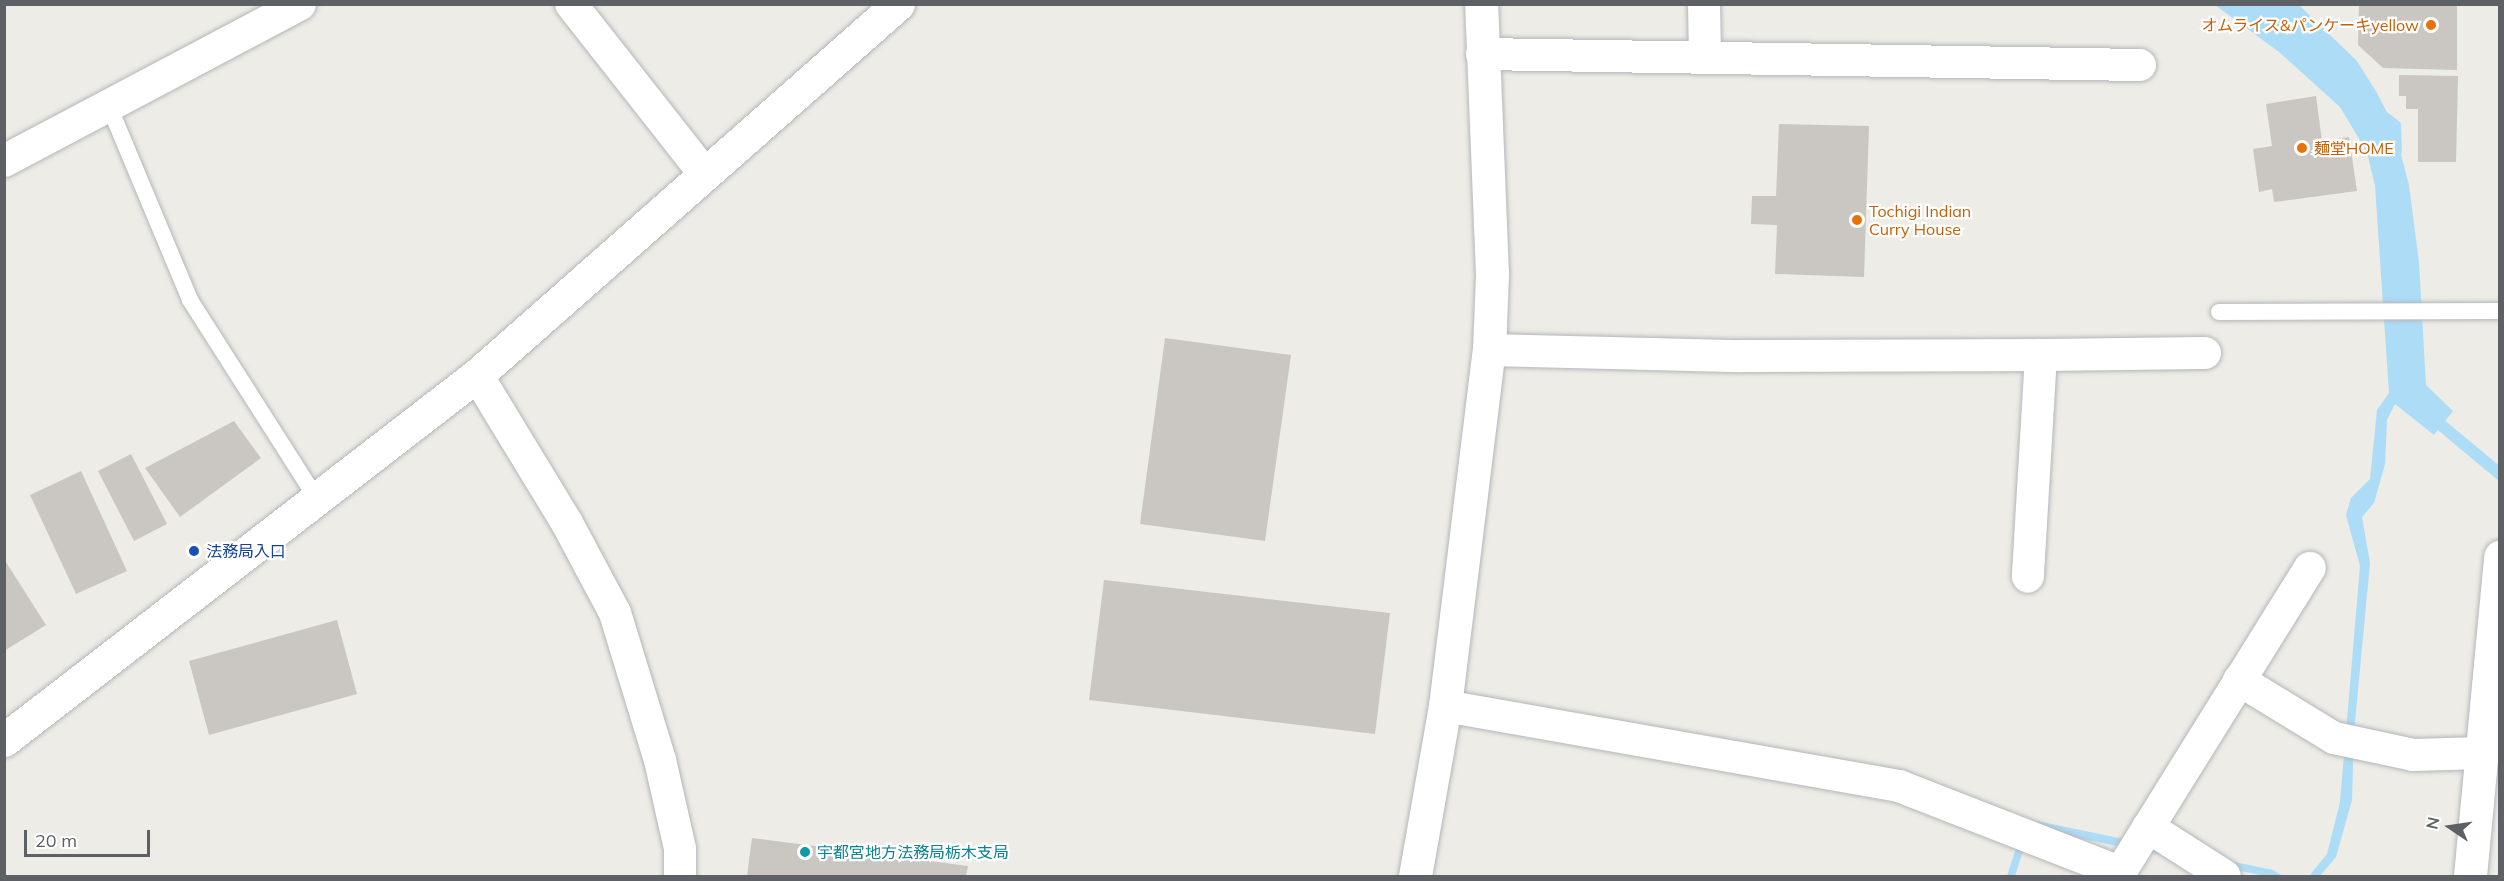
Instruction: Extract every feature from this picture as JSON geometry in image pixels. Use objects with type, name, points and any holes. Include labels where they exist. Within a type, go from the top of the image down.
[{"type":"street","points":[[4,161],[300,4]]},
{"type":"street","points":[[571,4],[705,174]]},
{"type":"street","points":[[4,740],[477,375],[898,4]]},
{"type":"street","points":[[1415,876],[1444,706],[1489,350],[1492,274],[1481,4]]},
{"type":"street","points":[[1704,4],[1705,58]]},
{"type":"street","points":[[1482,54],[2140,65]]},
{"type":"street","points":[[1489,350],[1741,356],[2205,353]]},
{"type":"street","points":[[2028,577],[2041,355]]},
{"type":"street","points":[[477,375],[567,523],[615,613],[660,760],[680,849],[680,876]]},
{"type":"street","points":[[2470,876],[2491,752],[2499,556]]},
{"type":"street","points":[[1444,706],[1899,786],[2119,874],[2310,568]]},
{"type":"street","points":[[2240,680],[2334,738],[2412,755],[2491,752]]},
{"type":"street","points":[[2148,827],[2225,876]]},
{"type":"lane","points":[[109,106],[190,300],[317,499]]},
{"type":"lane","points":[[2219,312],[2499,311]]},
{"type":"water","points":[[2215,5],[2299,5],[2357,61],[2377,93],[2393,124],[2409,185],[2419,262],[2426,385],[2453,411],[2434,435],[2395,404],[2387,420],[2385,464],[2374,503],[2362,517],[2370,563],[2354,733],[2352,800],[2336,857],[2320,876],[2309,876],[2327,854],[2340,802],[2360,566],[2346,515],[2351,498],[2370,479],[2377,410],[2389,393],[2375,186],[2367,152],[2340,107],[2279,52]]},
{"type":"water","points":[[2037,821],[2273,870],[2283,876],[2266,876],[2038,830],[2025,845],[2015,876],[2007,876],[2019,839]]},
{"type":"building","points":[[2359,4],[2457,4],[2457,70],[2383,68],[2358,45]]},
{"type":"building","points":[[2399,75],[2458,76],[2456,162],[2418,162],[2418,109],[2406,109],[2406,96],[2399,96]]},
{"type":"building","points":[[2316,96],[2322,141],[2349,137],[2357,191],[2274,202],[2272,189],[2259,192],[2253,149],[2272,146],[2266,104]]},
{"type":"building","points":[[1779,124],[1869,126],[1864,277],[1775,274],[1777,225],[1751,224],[1752,196],[1776,196]]},
{"type":"building","points":[[1165,338],[1291,355],[1265,541],[1140,524]]},
{"type":"building","points":[[234,421],[261,458],[180,517],[145,468]]},
{"type":"building","points":[[131,454],[167,524],[134,541],[98,471]]},
{"type":"building","points":[[81,471],[127,571],[76,594],[30,495]]},
{"type":"building","points":[[4,559],[46,625],[4,651]]},
{"type":"building","points":[[1104,580],[1390,613],[1375,734],[1089,700]]},
{"type":"building","points":[[337,620],[357,694],[209,735],[189,661]]},
{"type":"building","name":"宇都宮地方法務局栃木支局","points":[[752,838],[968,866],[966,876],[747,876]]},
{"type":"waterway","points":[[2381,115],[2395,126],[2396,151]]},
{"type":"waterway","points":[[2429,415],[2500,474]]},
{"type":"place","name":"オムライス&パンケーキyellow","points":[[2431,25]]},
{"type":"place","name":"麺堂HOME","points":[[2302,148]]},
{"type":"place","name":"Tochigi Indian Curry House","points":[[1857,220]]},
{"type":"place","name":"法務局入口","points":[[194,551]]},
{"type":"place","name":"宇都宮地方法務局栃木支局","points":[[805,852]]}]
